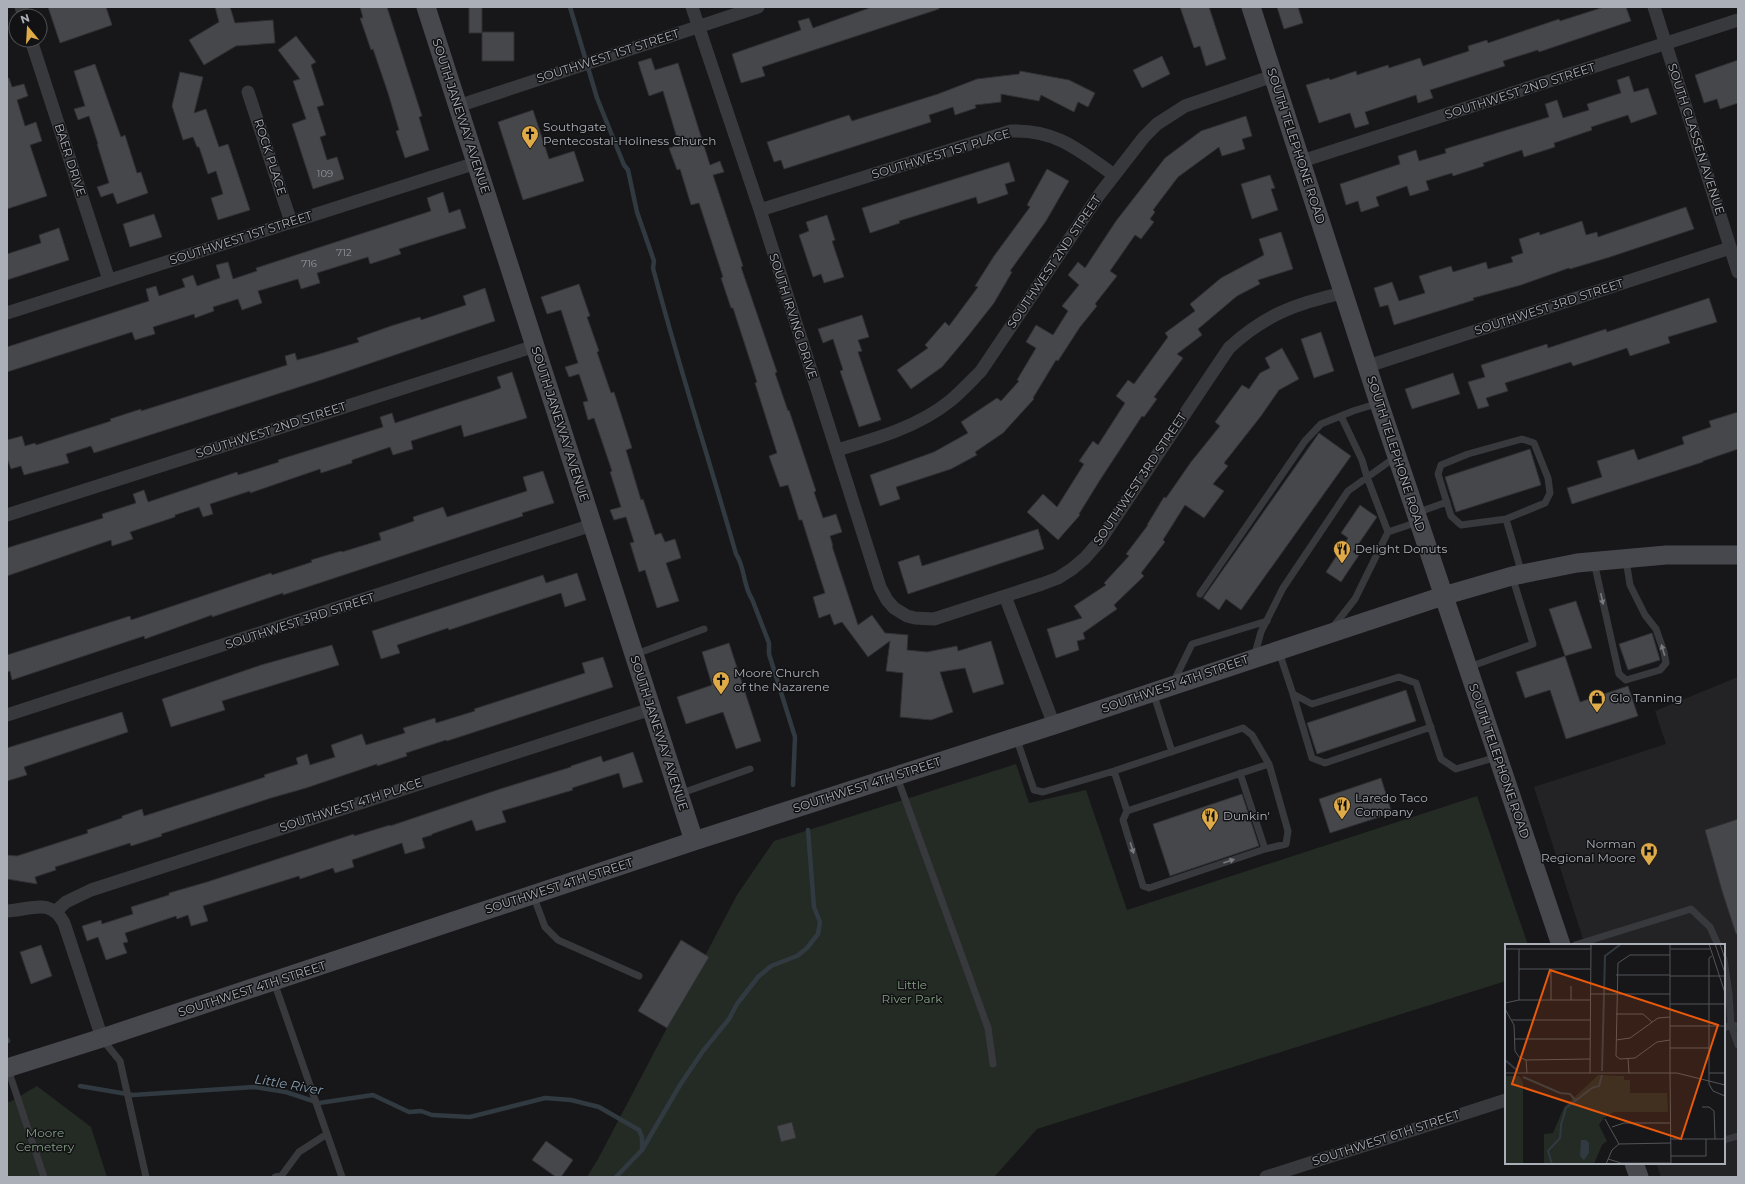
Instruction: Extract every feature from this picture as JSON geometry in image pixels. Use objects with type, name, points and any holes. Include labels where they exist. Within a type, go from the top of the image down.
[{"type":"main road","name":"SOUTH JANEWAY AVENUE","points":[[426,7],[694,841]]},
{"type":"main road","name":"SOUTH TELEPHONE ROAD","points":[[1251,7],[1417,518],[1561,944]]},
{"type":"main road","name":"SOUTHWEST 4TH STREET","points":[[7,1068],[1443,596],[1517,575],[1570,564],[1666,555],[1738,555]]},
{"type":"main road","points":[[1634,1164],[1639,1177]]},
{"type":"street","name":"SOUTH IRVING DRIVE","points":[[692,7],[760,210],[880,586],[887,600],[894,608],[907,616]]},
{"type":"street","name":"SOUTHWEST 1ST STREET","points":[[458,106],[562,70],[758,7]]},
{"type":"street","name":"SOUTH CLASSEN AVENUE","points":[[1654,7],[1738,272]]},
{"type":"street","name":"SOUTHWEST 2ND STREET","points":[[1302,161],[1738,20]]},
{"type":"street","name":"BAER DRIVE","points":[[34,48],[109,280]]},
{"type":"street","name":"SOUTHWEST 2ND STREET","points":[[837,450],[862,443],[910,425],[937,410],[962,391],[981,371],[1099,195],[1144,137],[1170,115],[1200,100],[1273,76]]},
{"type":"street","name":"ROCK PLACE","points":[[248,92],[291,222]]},
{"type":"street","name":"SOUTHWEST 1ST PLACE","points":[[760,210],[1011,131],[1028,130],[1049,135],[1070,145],[1114,175]]},
{"type":"street","name":"SOUTHWEST 1ST STREET","points":[[7,313],[476,163]]},
{"type":"street","name":"SOUTHWEST 3RD STREET","points":[[1368,366],[1730,248]]},
{"type":"street","name":"SOUTHWEST 3RD STREET","points":[[907,616],[934,619],[1042,584],[1058,578],[1072,569],[1085,558],[1099,542],[1209,375],[1229,348],[1244,334],[1270,317],[1289,308],[1318,298],[1343,293]]},
{"type":"street","name":"SOUTHWEST 2ND STREET","points":[[7,514],[535,346]]},
{"type":"street","name":"SOUTHWEST 3RD STREET","points":[[7,715],[592,525]]},
{"type":"street","points":[[1005,596],[1054,725]]},
{"type":"street","name":"SOUTHWEST 4TH PLACE","points":[[56,910],[66,902],[91,890],[651,709]]},
{"type":"street","points":[[7,911],[38,906],[50,907],[56,910],[64,923],[102,1038]]},
{"type":"street","name":"SOUTHWEST 6TH STREET","points":[[1266,1177],[1505,1100]]},
{"type":"lane","points":[[1200,594],[1305,441],[1321,424],[1379,403]]},
{"type":"lane","points":[[1341,416],[1362,460],[1388,532]]},
{"type":"lane","points":[[1522,439],[1534,443],[1548,478],[1550,493],[1545,503],[1506,519],[1461,525],[1451,516],[1438,474],[1441,466],[1468,454],[1522,439]]},
{"type":"lane","points":[[1254,658],[1261,632],[1282,588],[1348,491],[1397,456]]},
{"type":"lane","points":[[1328,633],[1355,599],[1388,532],[1447,502]]},
{"type":"lane","points":[[1467,668],[1533,644],[1506,519]]},
{"type":"lane","points":[[1594,561],[1619,674],[1626,680],[1660,670],[1666,663],[1656,629],[1645,615],[1630,585],[1626,558]]},
{"type":"lane","points":[[1172,685],[1192,644],[1267,621]]},
{"type":"lane","points":[[633,654],[704,628]]},
{"type":"lane","points":[[1279,650],[1312,758],[1325,763],[1431,727]]},
{"type":"lane","points":[[1293,694],[1312,704],[1399,677],[1416,683],[1441,759],[1456,770],[1497,757]]},
{"type":"lane","points":[[1153,692],[1172,752]]},
{"type":"lane","points":[[1016,737],[1034,790],[1043,792],[1114,771],[1243,728],[1252,735],[1270,764],[1288,831],[1286,844],[1265,849],[1149,888],[1143,886],[1123,820],[1127,811],[1114,771]]},
{"type":"lane","points":[[1127,811],[1270,764]]},
{"type":"lane","points":[[678,794],[750,769]]},
{"type":"lane","points":[[1240,773],[1265,849]]},
{"type":"lane","points":[[896,775],[988,1028],[994,1064]]},
{"type":"lane","points":[[533,895],[545,927],[558,940],[639,976]]},
{"type":"lane","points":[[1578,944],[1692,909],[1710,927],[1718,944]]},
{"type":"lane","points":[[1725,966],[1731,1026],[1738,1044]]},
{"type":"lane","points":[[274,981],[342,1177]]},
{"type":"lane","points":[[102,1038],[120,1061],[146,1177]]},
{"type":"lane","points":[[7,1068],[44,1177]]},
{"type":"lane","points":[[275,1177],[282,1175],[299,1152],[327,1134]]},
{"type":"lane","points":[[1725,1140],[1738,1136]]},
{"type":"shaded area","name":"Norman Regional Moore","points":[[1738,677],[1738,1177],[1661,1177],[1656,1164],[1725,1164],[1725,944],[1585,944],[1534,787],[1666,744],[1655,711]]},
{"type":"green space","name":"Little River Park","points":[[1016,764],[1029,803],[1086,790],[1127,910],[1477,796],[1528,944],[1505,944],[1505,981],[1037,1129],[994,1177],[587,1177],[598,1159],[737,895],[774,841]]},
{"type":"green space","name":"Moore Cemetery","points":[[37,1086],[91,1127],[107,1177],[7,1177],[7,1101],[10,1102]]},
{"type":"building","points":[[48,7],[106,7],[112,25],[60,43]]},
{"type":"building","points":[[215,7],[230,7],[235,23],[273,20],[275,43],[236,46],[204,65],[189,40],[219,22]]},
{"type":"building","points":[[360,7],[387,7],[422,116],[419,117],[429,150],[405,158],[396,131],[399,130],[388,93],[373,49],[371,50],[360,18],[363,18]]},
{"type":"building","points":[[469,7],[482,7],[482,33],[469,33]]},
{"type":"building","points":[[872,7],[939,7],[939,9],[762,67],[765,76],[741,83],[732,54],[801,30],[798,21],[809,18],[813,28]]},
{"type":"building","points":[[1180,7],[1209,7],[1226,59],[1206,66],[1200,46],[1194,48]]},
{"type":"building","points":[[1277,7],[1298,7],[1303,23],[1284,29]]},
{"type":"building","points":[[1604,7],[1626,7],[1631,21],[1539,52],[1538,50],[1503,61],[1505,66],[1430,90],[1433,98],[1418,103],[1416,95],[1365,112],[1369,124],[1355,128],[1350,113],[1319,123],[1306,85],[1329,78],[1330,80],[1356,71],[1357,75],[1388,65],[1389,68],[1420,58],[1423,66],[1469,51],[1468,46],[1487,40],[1488,43],[1559,19],[1560,21]]},
{"type":"building","points":[[482,32],[514,32],[514,61],[482,61]]},
{"type":"building","points":[[296,36],[316,62],[311,65],[324,105],[317,107],[326,135],[320,137],[327,160],[337,157],[344,179],[313,189],[292,124],[306,119],[293,81],[300,79],[278,50]]},
{"type":"building","points":[[1162,56],[1170,74],[1142,88],[1133,70]]},
{"type":"building","points":[[651,58],[655,70],[678,63],[710,165],[720,161],[724,172],[713,175],[743,266],[741,267],[777,372],[775,373],[816,491],[814,492],[823,518],[836,514],[842,532],[830,536],[858,625],[872,615],[885,633],[908,635],[907,650],[927,652],[957,646],[958,651],[991,641],[1004,684],[973,693],[965,668],[940,672],[953,712],[931,720],[900,717],[903,673],[886,671],[890,641],[868,657],[842,622],[834,625],[830,614],[819,618],[813,597],[825,593],[802,520],[799,520],[788,485],[780,487],[769,456],[777,453],[755,383],[757,382],[733,308],[731,308],[721,278],[723,277],[699,203],[691,205],[680,169],[677,170],[669,148],[679,145],[663,91],[649,96],[638,62]]},
{"type":"building","points":[[1738,60],[1738,103],[1720,109],[1717,99],[1704,103],[1695,75]]},
{"type":"building","points":[[95,64],[121,137],[125,135],[137,173],[141,172],[148,193],[117,204],[113,193],[101,197],[97,187],[109,183],[98,144],[89,116],[78,120],[74,109],[85,106],[74,71]]},
{"type":"building","points":[[1020,71],[1069,80],[1095,93],[1088,107],[1078,102],[1074,112],[1041,95],[1039,101],[1001,94],[1001,102],[975,105],[976,108],[955,115],[953,107],[929,115],[931,122],[784,169],[781,160],[774,162],[767,142],[849,115],[852,121],[938,94],[977,79],[1019,74]]},
{"type":"building","points":[[180,72],[203,77],[194,113],[206,109],[219,147],[228,144],[250,210],[218,220],[211,198],[223,194],[216,171],[208,174],[199,147],[197,147],[193,137],[183,140],[172,106]]},
{"type":"building","points":[[1629,76],[1634,92],[1648,88],[1657,114],[1631,123],[1628,115],[1591,127],[1592,130],[1554,143],[1555,147],[1524,157],[1522,150],[1483,163],[1484,166],[1453,176],[1452,173],[1426,181],[1429,190],[1410,196],[1407,186],[1376,197],[1379,206],[1361,212],[1358,201],[1346,205],[1340,184],[1400,164],[1398,156],[1416,150],[1419,161],[1446,153],[1445,149],[1549,117],[1545,104],[1557,100],[1563,118],[1589,110],[1587,104],[1621,93],[1617,80]]},
{"type":"building","points":[[7,78],[9,78],[12,87],[24,84],[28,96],[17,100],[25,126],[36,122],[42,141],[30,145],[47,196],[7,209]]},
{"type":"building","points":[[533,110],[549,159],[574,151],[584,181],[523,200],[498,122]]},
{"type":"building","points":[[1246,116],[1252,136],[1242,139],[1245,149],[1222,156],[1219,147],[1178,177],[1153,210],[1155,212],[1150,219],[1154,222],[1141,239],[1135,235],[1110,271],[1117,276],[1095,304],[1097,306],[1080,327],[1058,361],[1056,360],[1033,398],[1034,399],[1003,433],[975,452],[977,455],[951,469],[896,487],[900,499],[880,506],[870,475],[934,452],[968,433],[961,422],[997,398],[1001,401],[1019,381],[1017,380],[1036,348],[1026,342],[1036,325],[1053,335],[1068,311],[1062,306],[1079,285],[1068,275],[1078,262],[1085,268],[1116,221],[1165,158],[1201,131]]},
{"type":"building","points":[[1009,162],[1015,181],[1005,184],[1008,194],[978,204],[976,197],[899,221],[900,223],[870,233],[862,208]]},
{"type":"building","points":[[1047,169],[1069,181],[1046,221],[1010,271],[1012,272],[994,303],[968,336],[942,367],[911,389],[897,370],[928,348],[925,345],[945,322],[949,326],[978,287],[975,286],[994,256],[1030,207],[1027,205]]},
{"type":"building","points":[[1270,175],[1275,188],[1271,189],[1278,210],[1252,219],[1241,184]]},
{"type":"building","points":[[443,192],[449,213],[460,209],[466,228],[399,249],[401,254],[370,264],[368,257],[317,273],[320,283],[301,289],[298,279],[258,291],[262,303],[242,310],[238,299],[213,307],[214,311],[195,318],[194,314],[153,327],[155,334],[135,340],[132,332],[7,372],[7,347],[149,301],[146,289],[156,286],[159,296],[185,287],[182,279],[193,275],[197,286],[220,278],[216,265],[228,262],[233,279],[257,271],[256,268],[431,211],[427,198]]},
{"type":"building","points":[[1686,207],[1694,229],[1610,257],[1570,269],[1569,268],[1521,285],[1473,298],[1474,300],[1394,325],[1388,305],[1380,307],[1374,288],[1392,282],[1399,301],[1425,293],[1419,276],[1451,266],[1453,272],[1486,262],[1488,269],[1513,262],[1511,257],[1523,253],[1519,239],[1539,232],[1540,235],[1582,221],[1586,235],[1597,232],[1598,237]]},
{"type":"building","points":[[154,214],[162,237],[130,247],[123,224]]},
{"type":"building","points":[[827,215],[835,240],[832,241],[844,277],[824,283],[821,274],[813,277],[799,235],[809,231],[806,222]]},
{"type":"building","points":[[59,228],[69,260],[7,280],[7,254],[41,243],[39,235]]},
{"type":"building","points":[[1281,232],[1293,269],[1258,280],[1260,284],[1237,296],[1198,329],[1202,335],[1177,354],[1183,358],[1154,397],[1157,399],[1144,417],[1142,416],[1100,480],[1079,514],[1080,515],[1058,540],[1027,512],[1043,494],[1057,507],[1084,464],[1079,461],[1093,441],[1098,445],[1125,403],[1116,396],[1128,380],[1134,384],[1168,337],[1165,333],[1195,311],[1190,304],[1221,278],[1264,255],[1259,239]]},
{"type":"building","points":[[579,284],[590,316],[587,317],[599,351],[597,352],[611,393],[614,392],[632,448],[626,450],[641,500],[643,499],[655,535],[661,533],[665,542],[675,539],[681,558],[666,563],[679,601],[657,608],[645,570],[639,572],[630,543],[634,542],[626,517],[614,520],[610,510],[621,507],[610,472],[612,471],[594,418],[588,420],[583,402],[588,401],[579,374],[569,377],[565,367],[578,363],[561,310],[547,314],[541,297]]},
{"type":"building","points":[[485,288],[495,321],[324,379],[94,453],[91,446],[66,454],[69,463],[24,475],[21,466],[11,469],[7,458],[7,440],[22,436],[25,446],[35,443],[36,445],[111,421],[110,419],[141,409],[141,411],[287,365],[285,356],[295,353],[297,360],[316,355],[359,342],[357,338],[391,326],[420,317],[421,320],[466,305],[463,296]]},
{"type":"building","points":[[1709,298],[1717,322],[1668,337],[1670,343],[1630,356],[1627,348],[1573,366],[1571,362],[1505,383],[1508,391],[1486,398],[1489,406],[1478,409],[1468,382],[1485,377],[1481,365],[1547,344],[1548,348],[1606,329],[1607,332]]},
{"type":"building","points":[[862,315],[869,337],[858,340],[862,351],[858,352],[881,420],[859,427],[840,371],[843,370],[833,339],[823,343],[818,329]]},
{"type":"building","points":[[1321,332],[1334,371],[1314,378],[1301,339]]},
{"type":"building","points":[[1282,348],[1299,379],[1279,390],[1261,416],[1224,463],[1228,466],[1213,484],[1224,491],[1204,518],[1185,505],[1163,540],[1165,542],[1141,573],[1144,576],[1114,605],[1117,609],[1083,633],[1085,639],[1077,641],[1079,650],[1056,658],[1047,629],[1082,618],[1074,606],[1106,585],[1104,583],[1129,556],[1126,554],[1148,525],[1164,497],[1166,498],[1191,462],[1220,426],[1215,422],[1242,385],[1249,389],[1260,373],[1270,368],[1265,358]]},
{"type":"building","points":[[512,372],[527,418],[464,437],[461,425],[411,441],[413,449],[393,455],[390,447],[352,460],[352,463],[321,473],[320,469],[250,493],[250,491],[210,504],[213,514],[203,517],[199,507],[175,515],[175,517],[130,532],[133,539],[112,546],[111,540],[7,576],[7,548],[103,518],[102,514],[136,503],[133,494],[144,490],[148,502],[237,472],[238,475],[279,462],[278,460],[383,427],[380,417],[392,413],[395,423],[501,388],[497,377]]},
{"type":"building","points":[[1453,373],[1460,394],[1412,409],[1405,389]]},
{"type":"building","points":[[1738,412],[1738,449],[1703,462],[1572,504],[1567,488],[1602,477],[1597,461],[1634,449],[1638,460],[1684,444],[1682,437],[1711,427],[1709,421]]},
{"type":"building","points":[[1319,433],[1351,456],[1241,610],[1226,599],[1219,610],[1203,598]]},
{"type":"building","points":[[1530,449],[1541,485],[1456,512],[1445,477]]},
{"type":"building","points":[[543,471],[554,503],[522,513],[523,516],[283,595],[283,593],[212,617],[212,615],[145,639],[144,636],[12,680],[10,671],[7,672],[7,655],[130,616],[131,620],[271,573],[272,575],[312,562],[311,560],[381,540],[379,533],[414,521],[413,517],[443,507],[447,517],[527,491],[523,477]]},
{"type":"building","points":[[1360,505],[1377,517],[1353,552],[1359,555],[1341,582],[1326,572],[1348,538],[1341,533]]},
{"type":"building","points":[[1038,529],[1044,549],[908,594],[898,562],[919,555],[922,566]]},
{"type":"building","points":[[577,573],[586,600],[565,607],[561,593],[449,630],[448,628],[397,645],[400,653],[381,659],[372,631],[543,575],[546,583]]},
{"type":"building","points":[[1576,601],[1592,648],[1565,656],[1549,609]]},
{"type":"building","points":[[1652,633],[1660,660],[1628,670],[1619,644]]},
{"type":"building","points":[[729,643],[761,741],[736,749],[723,712],[686,724],[677,697],[712,685],[702,652]]},
{"type":"building","points":[[332,645],[339,665],[222,701],[225,710],[171,727],[162,699],[261,665]]},
{"type":"building","points":[[1565,656],[1580,702],[1628,686],[1638,716],[1566,739],[1550,690],[1525,698],[1516,672]]},
{"type":"building","points":[[603,657],[613,687],[406,753],[407,756],[377,766],[377,764],[271,798],[161,834],[162,836],[131,846],[130,843],[55,867],[56,870],[35,877],[37,884],[7,879],[7,855],[17,856],[88,833],[87,830],[122,818],[122,816],[142,809],[144,816],[265,777],[264,775],[298,764],[296,758],[307,754],[310,765],[335,757],[331,745],[362,734],[366,745],[405,733],[403,728],[435,718],[436,723],[475,711],[474,709],[585,673],[582,663]]},
{"type":"building","points":[[1406,690],[1416,721],[1317,754],[1307,723]]},
{"type":"building","points":[[122,712],[128,732],[24,767],[27,775],[7,781],[7,748]]},
{"type":"building","points":[[633,752],[643,782],[623,788],[619,773],[572,788],[573,790],[502,811],[506,822],[476,831],[472,820],[432,834],[422,838],[425,848],[405,854],[402,843],[352,860],[354,867],[335,873],[333,868],[300,879],[299,876],[203,906],[208,921],[191,926],[188,915],[177,919],[176,916],[125,933],[128,942],[123,943],[127,953],[106,960],[98,937],[87,941],[82,926],[101,920],[102,924],[133,914],[131,907],[169,895],[169,893],[354,834],[354,836],[390,826],[601,756],[603,762]]},
{"type":"building","points":[[1381,778],[1392,813],[1330,833],[1319,799]]},
{"type":"building","points":[[1242,794],[1259,846],[1170,876],[1153,824]]},
{"type":"building","points":[[1738,819],[1738,934],[1736,934],[1705,830]]},
{"type":"building","points":[[681,940],[709,957],[667,1028],[638,1011]]},
{"type":"building","points":[[41,945],[52,976],[31,984],[20,952]]},
{"type":"building","points":[[792,1122],[796,1138],[781,1142],[777,1126]]},
{"type":"building","points":[[546,1141],[573,1160],[561,1177],[556,1177],[532,1160]]},
{"type":"waterway","points":[[570,7],[597,98],[624,165],[628,170],[637,212],[654,261],[653,268],[673,340],[736,554],[741,565],[749,594],[769,643],[769,654],[795,737],[793,785]]},
{"type":"waterway","points":[[616,1177],[642,1150],[680,1085],[703,1051],[729,1019],[737,1004],[758,977],[771,966],[797,956],[807,948],[818,934],[820,922],[814,907],[808,830]]},
{"type":"waterway","name":"Little River","points":[[80,1086],[133,1095],[254,1087],[286,1092],[319,1103],[373,1095],[409,1112],[421,1111],[432,1115],[470,1117],[545,1098],[571,1100],[599,1107],[639,1130],[642,1137],[642,1150]]},
{"type":"place","name":"Southgate Pentecostal-Holiness Church","points":[[530,149]]},
{"type":"place","name":"Delight Donuts","points":[[1342,564]]},
{"type":"place","name":"Moore Church of the Nazarene","points":[[721,695]]},
{"type":"place","name":"Glo Tanning","points":[[1597,713]]},
{"type":"place","name":"Laredo Taco Company","points":[[1342,820]]},
{"type":"place","name":"Dunkin'","points":[[1210,831]]},
{"type":"place","name":"Norman Regional Moore","points":[[1649,866]]}]
